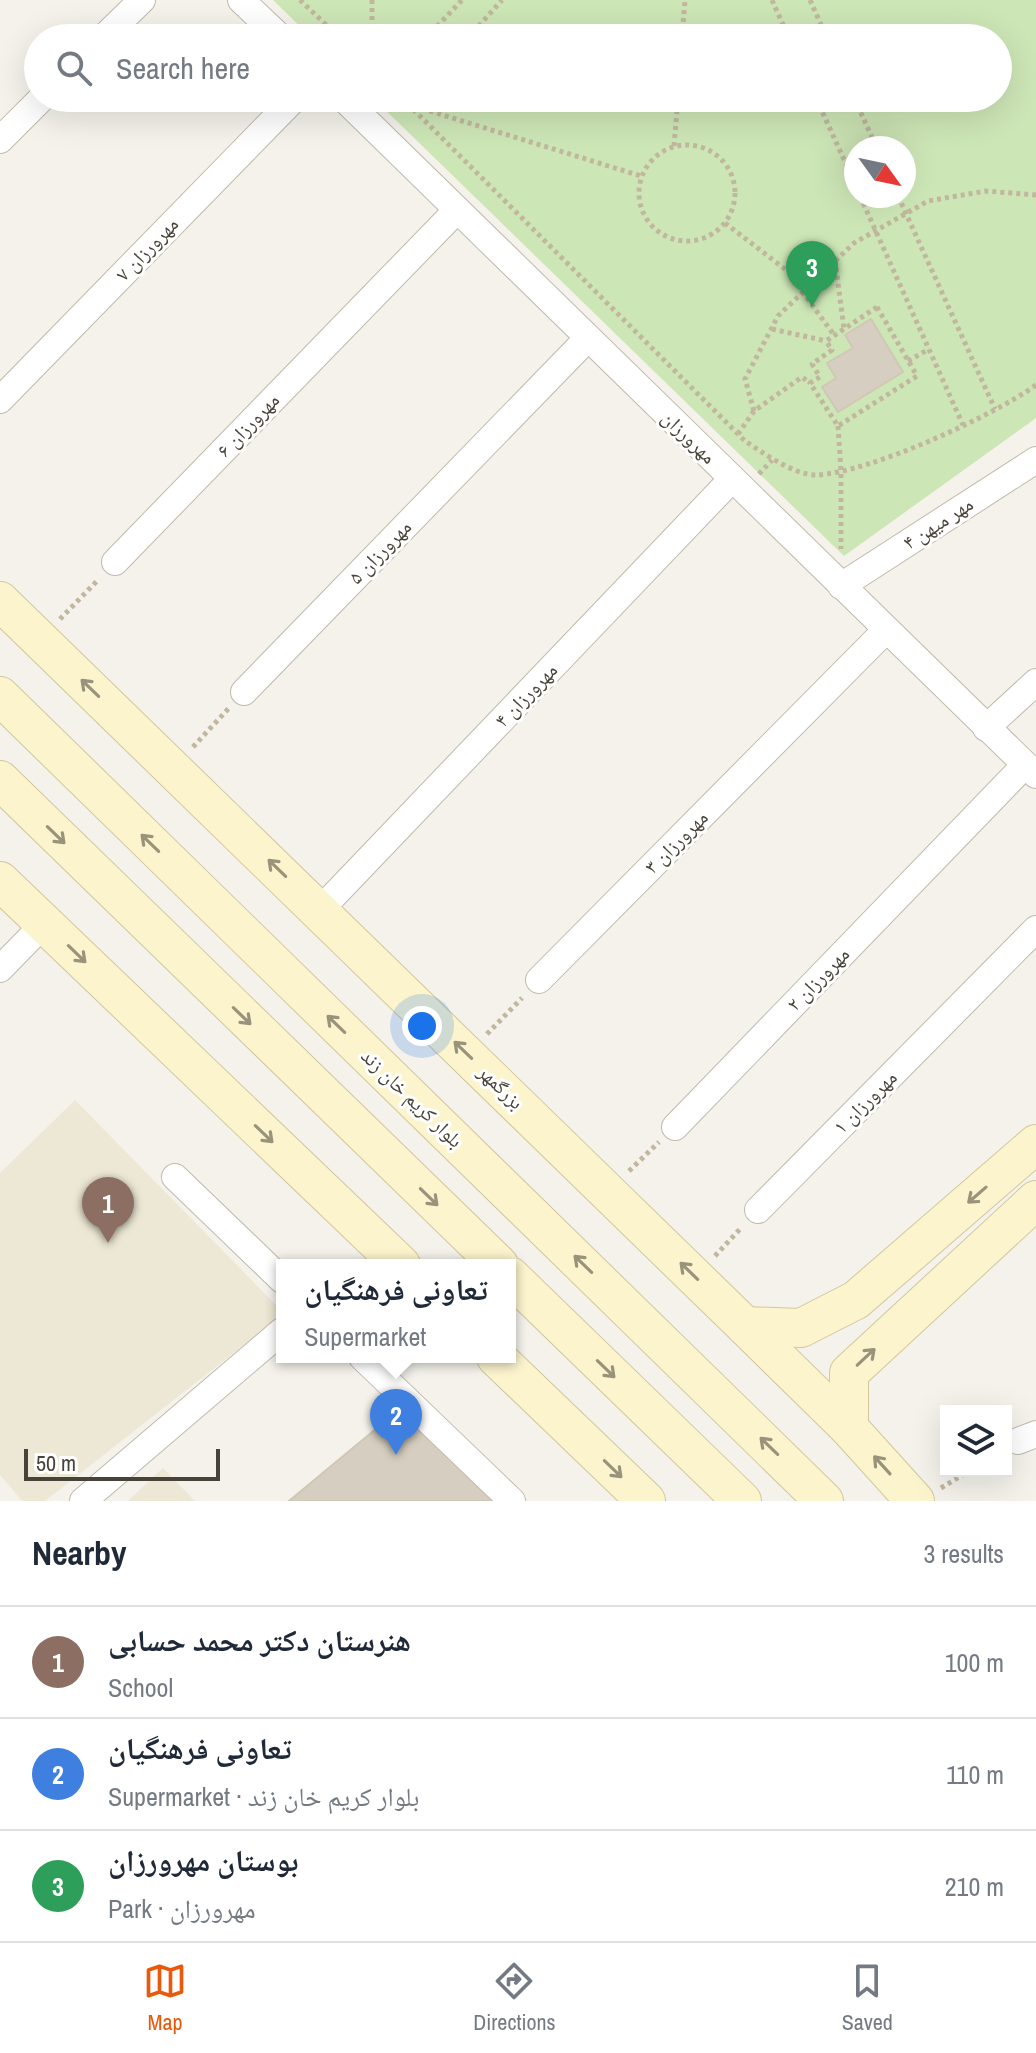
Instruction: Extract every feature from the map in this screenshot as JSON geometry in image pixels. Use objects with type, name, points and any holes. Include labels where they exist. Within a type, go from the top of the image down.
[{"type":"main road","name":"بزرگمهر","points":[[0,601],[849,1428],[915,1501]]},
{"type":"main road","name":"بلوار کریم خان زند","points":[[0,696],[824,1501]]},
{"type":"main road","points":[[0,780],[493,1259]]},
{"type":"main road","points":[[0,881],[395,1259]]},
{"type":"main road","points":[[745,1326],[801,1328],[856,1300],[1035,1147]]},
{"type":"main road","points":[[849,1428],[849,1373],[1036,1200]]},
{"type":"main road","points":[[516,1282],[742,1501]]},
{"type":"main road","points":[[502,1363],[646,1501]]},
{"type":"street","points":[[117,24],[142,0]]},
{"type":"street","points":[[241,0],[266,24]]},
{"type":"street","points":[[0,140],[28,112]]},
{"type":"street","name":"مهرورزان ۷","points":[[0,400],[281,112]]},
{"type":"street","name":"مهرورزان","points":[[357,112],[1030,770]]},
{"type":"street","name":"مهرورزان ۶","points":[[115,562],[457,210]]},
{"type":"street","name":"مهرورزان ۵","points":[[244,692],[588,338]]},
{"type":"street","name":"مهر میهن ۴","points":[[841,586],[1036,460]]},
{"type":"street","name":"مهرورزان ۴","points":[[320,910],[732,479]]},
{"type":"street","name":"مهرورزان ۳","points":[[539,980],[886,630]]},
{"type":"street","points":[[986,728],[1036,682]]},
{"type":"street","name":"مهرورزان ۲","points":[[675,1127],[1030,770]]},
{"type":"street","points":[[0,969],[45,923]]},
{"type":"street","name":"مهرورزان ۱","points":[[758,1210],[1036,929]]},
{"type":"street","points":[[175,1177],[276,1274]]},
{"type":"street","points":[[83,1501],[276,1336]]},
{"type":"street","points":[[368,1363],[512,1501]]},
{"type":"path","points":[[300,0],[325,24]]},
{"type":"path","points":[[372,0],[372,24]]},
{"type":"path","points":[[439,24],[462,0]]},
{"type":"path","points":[[481,24],[502,0]]},
{"type":"path","points":[[683,24],[685,0]]},
{"type":"path","points":[[772,0],[783,24]]},
{"type":"path","points":[[810,0],[821,24]]},
{"type":"path","points":[[415,112],[738,434],[772,460],[814,475],[863,466],[963,425],[1017,399],[1036,385]]},
{"type":"path","points":[[433,112],[641,176]]},
{"type":"path","points":[[674,146],[677,112]]},
{"type":"path","points":[[822,112],[844,160]]},
{"type":"path","points":[[860,112],[871,136]]},
{"type":"path","points":[[689,144],[704,147],[718,155],[728,166],[736,195],[733,210],[714,234],[685,242],[670,238],[646,220],[638,191],[641,176],[649,162],[660,152],[689,144]]},
{"type":"path","points":[[754,411],[745,379],[778,316],[854,243],[928,201],[986,191],[1036,195]]},
{"type":"path","points":[[866,208],[963,425]]},
{"type":"path","points":[[903,208],[995,409]]},
{"type":"path","points":[[725,223],[805,288],[834,335]]},
{"type":"path","points":[[835,260],[844,329]]},
{"type":"path","points":[[826,341],[877,307],[917,376],[838,426]]},
{"type":"path","points":[[772,329],[826,341],[832,350],[812,364],[820,377],[810,383]]},
{"type":"path","points":[[908,361],[929,349]]},
{"type":"path","points":[[738,434],[754,411],[802,377],[810,383],[838,426],[841,586]]},
{"type":"path","points":[[40,639],[115,562]]},
{"type":"path","points":[[173,768],[244,692]]},
{"type":"path","points":[[468,1054],[539,980]]},
{"type":"path","points":[[608,1192],[675,1127]]},
{"type":"path","points":[[695,1277],[758,1210]]},
{"type":"shaded area","points":[[75,1100],[276,1305],[276,1320],[45,1501],[22,1501],[0,1475],[0,1173]]},
{"type":"shaded area","points":[[163,1468],[195,1501],[128,1501]]},
{"type":"green space","points":[[273,0],[1036,0],[1036,418],[844,556],[387,112],[1012,112],[1012,24],[298,24]]},
{"type":"building","points":[[871,319],[903,372],[838,412],[822,387],[836,378],[827,363],[853,348],[845,335]]},
{"type":"building","points":[[401,1408],[493,1501],[289,1501]]},
{"type":"place","name":"بوستان مهرورزان","points":[[812,307]]},
{"type":"place","name":"هنرستان دکتر محمد حسابی","points":[[108,1243]]},
{"type":"place","name":"تعاونی فرهنگیان","points":[[396,1455]]}]
